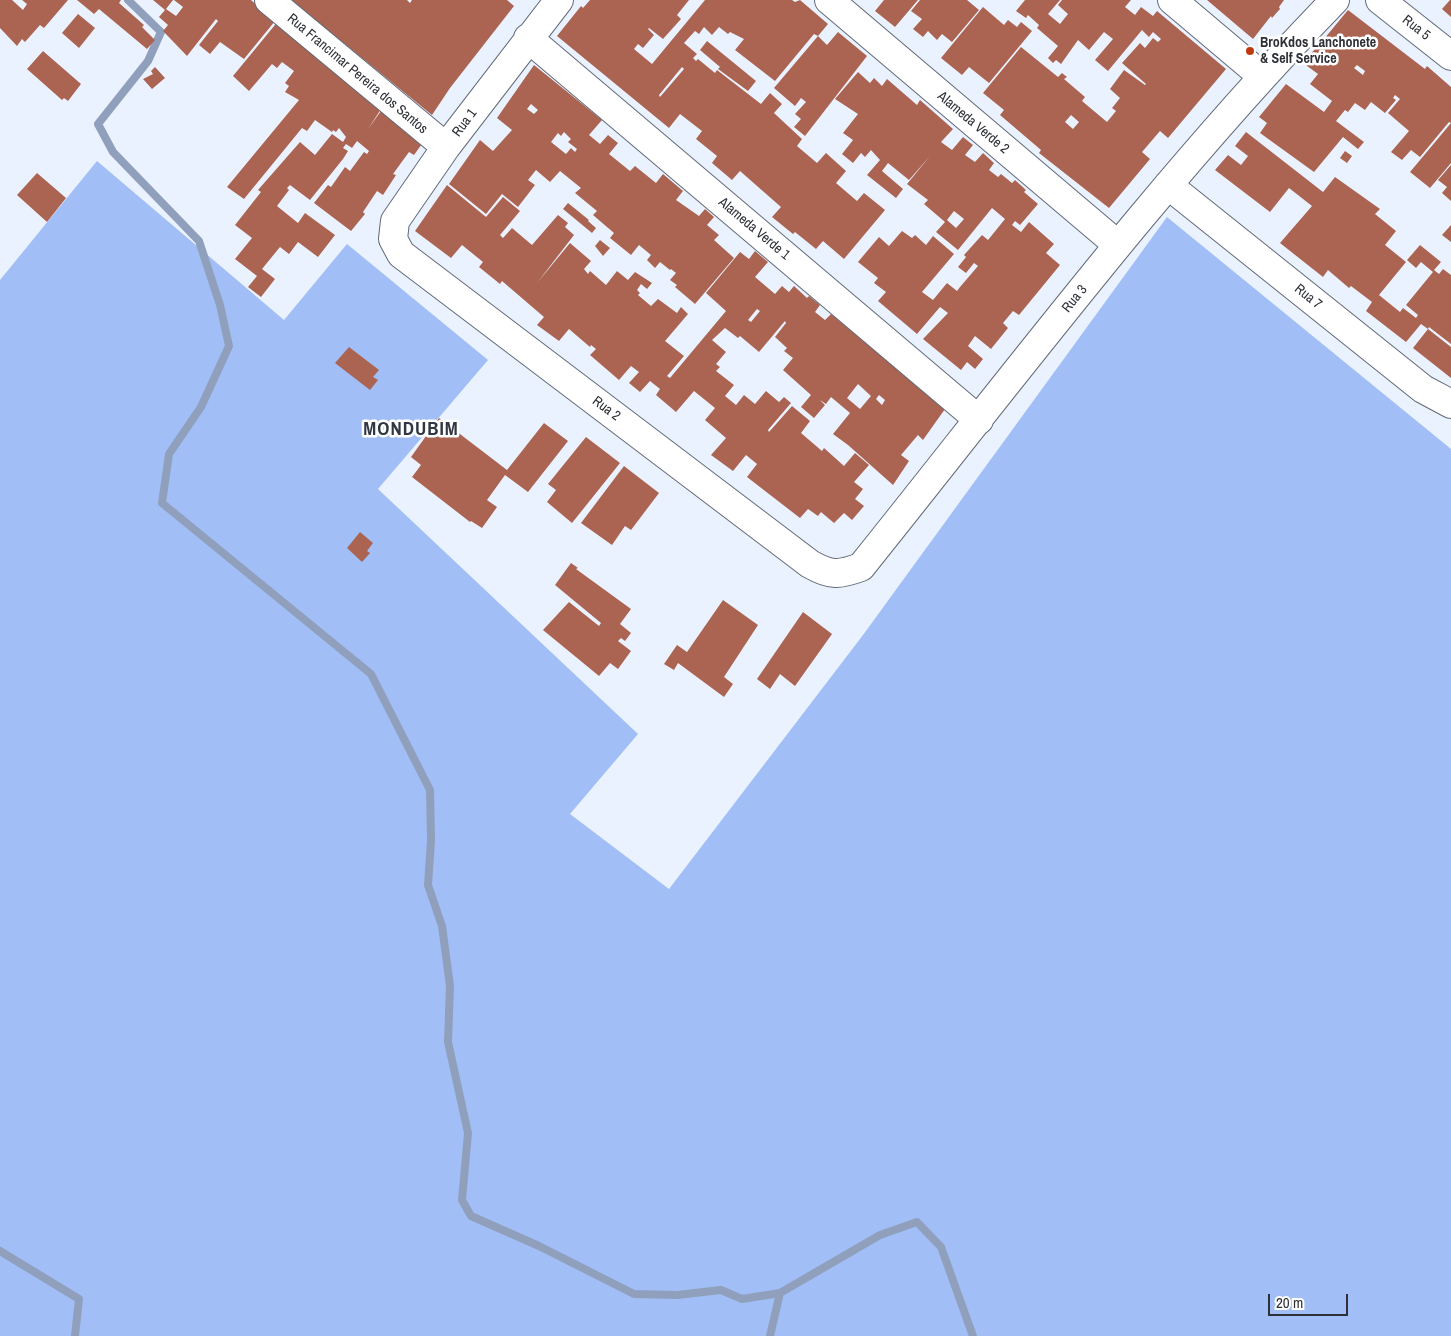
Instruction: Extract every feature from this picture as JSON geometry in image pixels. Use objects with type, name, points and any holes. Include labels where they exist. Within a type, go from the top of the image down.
[{"type":"street","name":"Rua Francimar Pereira dos Santos","points":[[269,0],[446,147]]},
{"type":"street","name":"Rua 1","points":[[401,254],[393,239],[395,221],[446,147],[528,38],[560,0]]},
{"type":"street","name":"Alameda Verde 2","points":[[829,0],[1118,245]]},
{"type":"street","points":[[1172,0],[1262,76]]},
{"type":"street","name":"Rua 3","points":[[810,564],[828,574],[847,572],[861,567],[1168,184],[1262,76],[1334,0]]},
{"type":"street","name":"Rua 5","points":[[1380,0],[1451,56]]},
{"type":"street","name":"Alameda Verde 1","points":[[528,38],[979,420]]},
{"type":"street","name":"Rua 7","points":[[1168,184],[1423,390],[1451,404]]},
{"type":"street","name":"Rua 2","points":[[401,254],[810,564]]},
{"type":"shaded area","points":[[97,161],[284,320],[347,244],[488,360],[378,489],[638,734],[570,814],[669,889],[863,635],[1167,217],[1451,449],[1451,1336],[0,1336],[0,280]]},
{"type":"building","points":[[0,0],[12,0],[23,10],[27,4],[22,0],[68,0],[44,28],[40,25],[25,42],[22,39],[17,46],[0,28]]},
{"type":"building","points":[[77,0],[121,0],[119,3],[144,25],[142,27],[155,40],[147,49],[99,9],[94,14]]},
{"type":"building","points":[[153,0],[173,0],[166,9],[176,16],[183,7],[174,0],[251,0],[275,21],[244,59],[220,42],[210,54],[199,45],[218,21],[216,19],[187,56],[163,31],[168,25],[159,17],[165,10]]},
{"type":"building","points":[[281,0],[407,0],[410,3],[412,0],[507,0],[514,6],[450,88],[432,115],[341,41],[340,44]]},
{"type":"building","points":[[590,0],[689,0],[677,15],[681,19],[663,39],[649,28],[654,35],[643,48],[638,44],[634,49],[652,64],[705,0],[792,0],[795,2],[800,0],[828,24],[818,36],[814,34],[775,81],[735,50],[744,39],[730,32],[728,34],[719,27],[712,35],[704,27],[699,34],[695,31],[684,43],[697,54],[693,58],[696,61],[698,59],[715,73],[717,70],[761,104],[770,93],[782,104],[774,113],[802,139],[797,146],[817,163],[826,153],[846,171],[836,183],[857,201],[864,193],[885,210],[844,259],[823,241],[816,249],[795,232],[793,234],[772,217],[781,207],[740,171],[732,180],[712,163],[717,156],[696,139],[702,131],[680,114],[669,128],[557,36],[581,6],[583,8]],"holes":[[[682,67],[684,69],[660,97],[659,95]]]},
{"type":"building","points":[[884,0],[918,0],[895,27],[875,11]]},
{"type":"building","points":[[920,0],[967,0],[979,10],[952,42],[942,34],[937,40],[928,31],[923,37],[913,29],[922,19],[911,11]]},
{"type":"building","points":[[1025,0],[1060,0],[1048,14],[1060,24],[1068,14],[1058,5],[1062,0],[1131,0],[1125,7],[1135,15],[1141,7],[1153,16],[1157,11],[1226,69],[1168,138],[1160,131],[1142,152],[1150,159],[1109,208],[1039,153],[1041,150],[1000,115],[1004,110],[983,93],[1021,47],[1058,77],[1062,73],[1067,77],[1064,79],[1085,97],[1082,101],[1107,122],[1116,111],[1112,108],[1120,98],[1110,89],[1124,70],[1146,84],[1122,63],[1140,43],[1145,48],[1153,38],[1158,42],[1161,39],[1153,32],[1149,37],[1142,30],[1108,71],[1095,60],[1113,39],[1104,32],[1089,50],[1078,40],[1061,64],[1056,60],[1053,63],[1048,58],[1058,46],[1037,28],[1039,25],[1028,15],[1026,18],[1016,11]],"holes":[[[1071,115],[1079,122],[1073,129],[1065,122]]]},
{"type":"building","points":[[1207,0],[1284,0],[1279,7],[1280,9],[1272,18],[1271,16],[1253,39]]},
{"type":"building","points":[[1451,0],[1451,17],[1442,9]]},
{"type":"building","points":[[983,7],[1004,25],[1008,20],[1017,27],[1021,22],[1032,31],[989,83],[969,67],[962,75],[941,58]]},
{"type":"building","points":[[1348,10],[1425,69],[1427,66],[1451,87],[1451,123],[1449,122],[1420,157],[1411,150],[1402,160],[1391,152],[1409,131],[1388,113],[1400,99],[1395,95],[1393,98],[1396,100],[1385,113],[1371,102],[1365,110],[1355,103],[1348,112],[1345,110],[1336,121],[1364,142],[1358,149],[1343,137],[1314,172],[1260,133],[1267,123],[1259,117],[1286,84],[1324,112],[1332,101],[1310,84],[1318,74],[1303,63],[1321,42],[1325,46],[1328,43],[1324,39]],"holes":[[[1357,65],[1365,71],[1363,75],[1354,68]]]},
{"type":"building","points":[[78,14],[95,28],[79,48],[62,33]]},
{"type":"building","points":[[279,20],[385,103],[368,129],[386,104],[429,134],[414,155],[409,152],[393,174],[396,175],[383,195],[377,191],[363,212],[365,214],[351,231],[314,203],[328,185],[331,187],[345,167],[350,171],[364,152],[380,163],[367,154],[369,151],[357,141],[352,148],[346,144],[343,148],[348,151],[343,159],[310,200],[290,185],[287,188],[289,190],[277,206],[298,223],[305,213],[335,235],[318,257],[298,242],[289,254],[280,247],[262,269],[275,279],[261,297],[248,287],[257,276],[235,259],[252,238],[235,225],[261,192],[258,190],[300,142],[315,155],[332,134],[343,142],[346,137],[339,128],[336,132],[333,130],[332,132],[315,120],[307,131],[302,128],[244,199],[227,187],[299,100],[285,92],[289,86],[285,83],[294,71],[282,62],[277,68],[272,64],[249,91],[233,76]]},
{"type":"building","points":[[838,32],[867,56],[805,136],[794,127],[801,119],[795,114],[806,102],[801,98],[795,106],[774,88],[818,36],[827,45]]},
{"type":"building","points":[[707,41],[756,81],[748,91],[718,69],[720,67],[700,50]]},
{"type":"building","points":[[43,51],[81,84],[68,101],[64,98],[62,100],[27,69]]},
{"type":"building","points":[[534,65],[602,120],[589,135],[600,144],[608,135],[618,143],[609,154],[630,171],[635,166],[656,183],[663,174],[683,191],[676,200],[699,216],[705,209],[714,217],[707,225],[719,235],[714,240],[734,258],[695,304],[675,287],[677,285],[670,280],[676,273],[671,269],[660,262],[655,268],[647,260],[651,255],[639,245],[631,255],[610,238],[614,233],[593,215],[597,211],[575,193],[581,188],[560,171],[550,182],[536,170],[528,180],[535,185],[518,207],[502,194],[486,214],[449,184],[480,140],[493,151],[512,130],[497,118]],"holes":[[[531,104],[538,110],[534,114],[527,109]],[[564,132],[571,139],[568,142],[577,149],[575,152],[571,148],[566,154],[551,142],[558,133],[561,136]]]},
{"type":"building","points":[[155,67],[165,78],[152,89],[143,79],[153,74],[151,71]]},
{"type":"building","points":[[858,72],[870,83],[874,78],[882,86],[887,79],[917,105],[920,100],[953,129],[941,142],[952,150],[963,137],[973,145],[965,155],[975,162],[983,153],[994,163],[989,170],[998,177],[1001,174],[1012,183],[1015,180],[1026,190],[1024,192],[1038,204],[1020,225],[1015,221],[1012,225],[1021,232],[1029,222],[1054,244],[1046,253],[1060,265],[1019,315],[1013,311],[1003,323],[1008,328],[991,349],[975,336],[968,346],[983,359],[975,369],[967,362],[961,370],[923,339],[948,313],[940,307],[917,334],[878,301],[886,292],[874,283],[878,278],[858,262],[879,237],[889,246],[902,231],[912,238],[915,235],[926,245],[933,236],[954,254],[922,292],[933,300],[947,283],[957,291],[978,266],[974,263],[966,273],[958,267],[966,257],[964,255],[982,235],[988,240],[1005,219],[992,208],[958,250],[936,232],[945,222],[924,204],[928,200],[907,184],[930,156],[909,180],[888,163],[882,171],[903,189],[896,198],[867,175],[880,160],[871,150],[865,157],[861,153],[853,163],[842,154],[853,140],[843,133],[858,114],[835,99]],"holes":[[[954,211],[964,219],[956,228],[947,220]]]},
{"type":"building","points":[[1451,123],[1451,163],[1430,188],[1410,172]]},
{"type":"building","points":[[1246,132],[1323,192],[1335,177],[1380,209],[1375,214],[1396,231],[1385,245],[1406,262],[1379,295],[1400,312],[1403,308],[1416,318],[1418,315],[1406,305],[1433,272],[1421,262],[1416,268],[1407,260],[1420,245],[1441,262],[1434,270],[1439,274],[1443,269],[1451,275],[1451,344],[1429,327],[1428,329],[1421,324],[1406,342],[1366,311],[1372,302],[1351,286],[1349,288],[1328,270],[1323,277],[1280,243],[1312,206],[1289,188],[1270,212],[1215,170],[1228,155],[1241,165],[1248,156],[1235,146]]},
{"type":"building","points":[[1345,151],[1352,156],[1347,163],[1340,158]]},
{"type":"building","points":[[1451,165],[1451,201],[1442,193],[1447,187],[1438,180]]},
{"type":"building","points":[[37,173],[66,198],[47,222],[17,195]]},
{"type":"building","points":[[447,185],[486,217],[503,197],[520,211],[500,235],[503,238],[512,228],[532,245],[558,215],[568,223],[565,227],[574,235],[537,283],[570,243],[591,261],[584,269],[588,274],[590,271],[606,285],[617,271],[628,280],[635,272],[652,283],[647,289],[641,284],[637,290],[640,293],[638,295],[651,306],[658,299],[677,313],[681,307],[688,314],[665,341],[684,356],[667,376],[670,378],[726,311],[706,293],[740,252],[749,259],[755,251],[768,262],[755,277],[775,294],[782,286],[789,292],[794,286],[807,298],[809,296],[820,305],[815,312],[825,320],[831,314],[945,409],[923,440],[918,435],[901,455],[909,461],[893,485],[833,434],[850,413],[831,397],[826,404],[820,400],[825,405],[814,418],[801,407],[811,395],[783,370],[793,358],[784,351],[787,348],[775,337],[786,323],[785,321],[759,352],[740,336],[738,338],[725,328],[712,340],[726,352],[716,364],[720,367],[716,371],[734,385],[725,396],[736,405],[744,395],[755,404],[766,391],[779,402],[784,397],[791,403],[768,430],[769,432],[792,406],[810,421],[801,433],[822,451],[824,448],[844,466],[855,453],[869,465],[854,482],[863,489],[855,499],[864,506],[852,520],[844,513],[834,523],[821,512],[818,516],[808,509],[800,518],[747,477],[757,464],[746,455],[733,471],[711,455],[726,438],[705,420],[715,408],[694,391],[676,412],[656,395],[660,389],[650,381],[640,392],[629,383],[639,372],[631,366],[619,380],[590,355],[596,349],[591,345],[590,347],[569,329],[559,341],[537,325],[544,317],[502,281],[500,284],[479,267],[483,262],[462,245],[451,258],[415,231]],"holes":[[[757,309],[760,311],[751,322],[748,320]],[[858,384],[871,396],[860,409],[847,398]],[[879,395],[885,400],[882,405],[876,399]]]},
{"type":"building","points":[[568,203],[596,228],[592,233],[563,209]]},
{"type":"building","points":[[1451,225],[1451,242],[1442,235]]},
{"type":"building","points":[[600,240],[610,248],[603,256],[595,246]]},
{"type":"building","points":[[1428,329],[1451,347],[1451,378],[1413,348]]},
{"type":"building","points":[[349,347],[379,370],[373,377],[378,380],[370,390],[335,363]]},
{"type":"building","points":[[439,418],[507,470],[544,423],[568,441],[528,492],[505,475],[487,500],[497,507],[482,528],[470,522],[412,477],[421,465],[411,457]]},
{"type":"building","points":[[586,437],[620,463],[572,523],[547,502],[556,490],[548,484]]},
{"type":"building","points":[[624,466],[659,493],[631,530],[625,526],[612,545],[581,523]]},
{"type":"building","points":[[360,532],[373,543],[367,551],[370,553],[362,562],[347,548]]},
{"type":"building","points":[[571,563],[578,568],[576,569],[631,609],[620,624],[631,633],[625,641],[621,638],[618,641],[631,651],[618,669],[610,663],[599,676],[543,630],[569,602],[599,626],[601,623],[555,585]]},
{"type":"building","points":[[723,600],[758,625],[724,677],[733,684],[724,697],[678,663],[674,670],[664,664],[677,645],[687,652]]},
{"type":"building","points":[[803,612],[832,634],[795,686],[780,674],[770,689],[757,679]]},
{"type":"waterway","points":[[128,0],[161,32],[148,61],[98,124],[113,152],[199,241],[220,305],[229,346],[201,407],[169,454],[162,503],[371,674],[430,790],[431,841],[428,885],[442,926],[450,986],[448,1042],[468,1133],[462,1200],[471,1216],[539,1246],[634,1294],[677,1295],[721,1290],[742,1299],[780,1293]]},
{"type":"waterway","points":[[770,1336],[780,1293],[880,1235],[917,1222],[941,1247],[973,1336]]},
{"type":"waterway","points":[[0,1251],[79,1299],[75,1336]]},
{"type":"place","name":"BroKdos Lanchonete & Self Service","points":[[1250,51]]},
{"type":"district","name":"MONDUBIM","points":[[411,430]]}]
